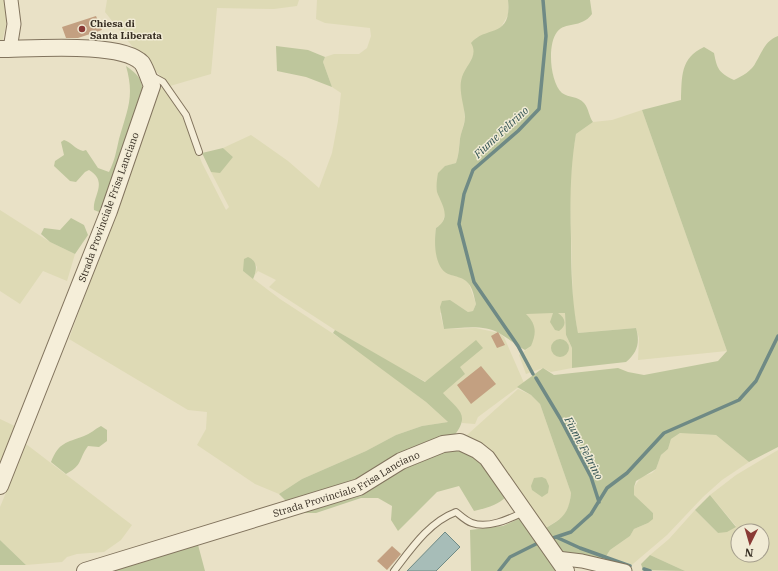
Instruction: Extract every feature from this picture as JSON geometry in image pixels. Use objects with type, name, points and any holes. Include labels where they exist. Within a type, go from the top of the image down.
[{"type":"street","points":[[11,0],[14,24],[5,49],[105,49],[126,54],[142,63],[147,74]]},
{"type":"street","name":"Strada Provinciale Frisa Lanciano","points":[[0,486],[111,204],[152,86],[147,74]]},
{"type":"street","name":"Strada Provinciale Frisa Lanciano","points":[[85,571],[359,487],[401,461],[443,444],[460,442],[477,450],[486,458],[561,565]]},
{"type":"street","points":[[561,565],[582,561],[625,571]]},
{"type":"lane","points":[[147,74],[163,82],[186,115],[199,152]]},
{"type":"lane","points":[[394,571],[421,538],[446,516],[456,512],[472,523],[493,523],[510,519],[525,512]]},
{"type":"shaded area","points":[[0,0],[7,0],[8,9],[2,42],[0,42]]},
{"type":"shaded area","points":[[107,0],[299,0],[297,6],[274,9],[217,8],[211,74],[170,86],[132,46],[105,12]]},
{"type":"shaded area","points":[[317,0],[508,0],[508,15],[500,29],[476,38],[474,54],[469,64],[464,111],[465,119],[460,138],[458,157],[456,163],[446,166],[437,190],[445,209],[445,214],[442,224],[436,228],[435,236],[437,255],[448,274],[463,278],[469,284],[476,304],[473,311],[468,312],[457,305],[440,313],[444,329],[476,328],[499,333],[504,337],[524,383],[478,417],[475,424],[462,423],[457,408],[438,388],[401,369],[335,330],[269,287],[276,280],[258,271],[255,275],[257,267],[252,259],[243,271],[280,299],[355,348],[426,402],[448,422],[422,426],[396,435],[366,451],[302,479],[279,494],[255,484],[197,445],[206,429],[207,412],[188,410],[69,339],[141,139],[157,86],[160,86],[165,90],[186,123],[202,163],[226,210],[229,207],[211,172],[215,171],[233,157],[223,148],[251,135],[288,161],[319,188],[332,153],[341,93],[332,87],[323,62],[325,57],[334,54],[359,54],[367,48],[371,36],[370,28],[325,23],[316,19]]},
{"type":"shaded area","points":[[642,110],[727,351],[638,360],[639,338],[636,328],[578,333],[573,307],[570,193],[572,157],[576,134],[593,122],[612,120]]},
{"type":"shaded area","points":[[0,210],[50,242],[75,254],[67,281],[43,271],[20,304],[0,291]]},
{"type":"shaded area","points":[[525,313],[565,313],[566,335],[572,348],[572,368],[551,372],[543,368],[526,374],[519,355],[531,346]]},
{"type":"shaded area","points":[[518,389],[531,395],[540,404],[571,493],[569,506],[563,517],[544,529],[467,438],[467,435]]},
{"type":"shaded area","points":[[0,419],[19,428],[0,473]]},
{"type":"shaded area","points":[[687,432],[716,435],[749,462],[722,480],[703,497],[667,535],[627,569],[603,561],[610,550],[630,536],[634,529],[648,523],[653,513],[638,501],[634,495],[634,487],[641,477],[652,473],[656,469],[661,455],[668,449],[671,439],[680,433]]},
{"type":"shaded area","points":[[26,444],[132,525],[121,540],[104,552],[77,554],[67,557],[62,562],[26,565],[0,540],[0,507]]},
{"type":"shaded area","points":[[778,450],[778,571],[685,571],[650,555],[669,539],[695,510],[718,533],[730,528],[730,563],[770,563],[770,523],[733,523],[710,495],[736,475]]},
{"type":"green space","points":[[508,0],[590,0],[592,14],[583,22],[560,29],[554,38],[551,54],[551,63],[558,88],[562,93],[582,101],[593,122],[576,134],[573,160],[571,186],[571,262],[573,298],[578,333],[636,328],[638,338],[637,346],[633,354],[626,362],[572,368],[572,348],[566,335],[565,313],[558,313],[564,320],[563,327],[559,331],[555,330],[550,322],[553,313],[526,314],[534,325],[535,332],[531,346],[525,350],[499,333],[486,328],[472,327],[444,329],[440,307],[442,301],[450,300],[468,312],[473,311],[476,304],[470,285],[462,278],[443,271],[436,254],[436,228],[444,220],[445,216],[443,206],[437,192],[438,173],[445,166],[456,163],[457,160],[465,117],[461,82],[473,56],[474,52],[471,43],[484,34],[502,26],[506,21]]},
{"type":"green space","points":[[778,36],[778,447],[749,462],[716,435],[680,433],[671,439],[668,449],[661,455],[656,469],[636,481],[634,487],[634,495],[653,513],[653,519],[648,523],[634,529],[630,536],[610,550],[603,561],[569,554],[561,550],[544,529],[564,515],[571,493],[540,404],[531,395],[517,387],[543,368],[554,375],[618,368],[628,372],[644,375],[718,361],[727,351],[642,110],[681,100],[682,76],[684,69],[690,57],[696,51],[704,47],[714,53],[716,63],[722,73],[734,80],[752,68],[767,44]]},
{"type":"green space","points":[[276,46],[308,50],[325,57],[323,62],[332,87],[306,77],[277,71]]},
{"type":"green space","points":[[126,66],[138,76],[142,83],[142,99],[103,211],[99,212],[94,210],[99,184],[95,175],[89,170],[85,172],[76,182],[70,181],[54,166],[55,161],[64,155],[61,142],[64,140],[80,150],[86,150],[98,168],[109,172],[113,164],[129,103],[130,86]]},
{"type":"green space","points":[[223,148],[233,157],[220,173],[211,172],[202,153]]},
{"type":"green space","points":[[71,218],[84,225],[88,235],[75,254],[50,242],[41,234],[44,228],[60,230]]},
{"type":"green space","points":[[248,257],[254,261],[256,266],[253,279],[243,271],[244,259]]},
{"type":"green space","points":[[335,330],[425,382],[476,340],[483,348],[460,367],[465,374],[443,393],[458,408],[462,417],[462,422],[454,436],[351,483],[287,502],[279,494],[302,479],[366,451],[396,435],[422,426],[448,422],[426,402],[333,333]]},
{"type":"green space","points":[[560,339],[566,342],[569,348],[566,354],[560,357],[554,354],[551,348],[554,342]]},
{"type":"green space","points":[[101,426],[107,430],[107,441],[99,447],[88,446],[78,465],[71,471],[66,474],[51,462],[57,450],[64,444],[86,435]]},
{"type":"green space","points":[[457,447],[480,461],[507,496],[492,506],[474,511],[459,486],[437,492],[398,531],[391,520],[392,506],[378,498],[361,498],[316,513],[306,513],[294,508]]},
{"type":"green space","points":[[542,477],[546,479],[549,486],[548,493],[542,497],[532,490],[531,486],[534,478]]},
{"type":"green space","points":[[710,495],[733,523],[730,523],[730,530],[718,533],[695,510]]},
{"type":"green space","points":[[523,517],[559,571],[471,571],[470,530],[503,526]]},
{"type":"green space","points":[[0,540],[26,565],[0,565]]},
{"type":"green space","points":[[197,541],[205,571],[103,571]]},
{"type":"green space","points":[[650,555],[685,571],[643,570],[641,564]]},
{"type":"water","points":[[445,532],[460,547],[436,571],[407,571]]},
{"type":"building","name":"Chiesa di Santa Liberata","points":[[96,16],[102,30],[78,38],[66,38],[62,27]]},
{"type":"building","points":[[498,332],[505,345],[497,348],[491,336]]},
{"type":"building","points":[[481,366],[496,384],[471,404],[457,385]]},
{"type":"building","points":[[392,546],[401,554],[387,570],[377,561]]},
{"type":"waterway","name":"Fiume Feltrino","points":[[533,374],[518,346],[474,282],[459,224],[464,194],[473,170],[518,131],[539,109],[546,36],[543,0]]},
{"type":"waterway","points":[[550,539],[571,532],[591,514],[607,488],[627,473],[664,433],[739,400],[756,381],[778,336]]},
{"type":"waterway","name":"Fiume Feltrino","points":[[536,378],[560,418],[591,477],[599,502]]},
{"type":"waterway","points":[[556,537],[580,548],[630,566]]},
{"type":"waterway","name":"Fiume Feltrino","points":[[499,571],[510,557],[540,542]]},
{"type":"waterway","points":[[644,569],[650,571]]},
{"type":"place","name":"Chiesa di Santa Liberata","points":[[82,29]]}]
